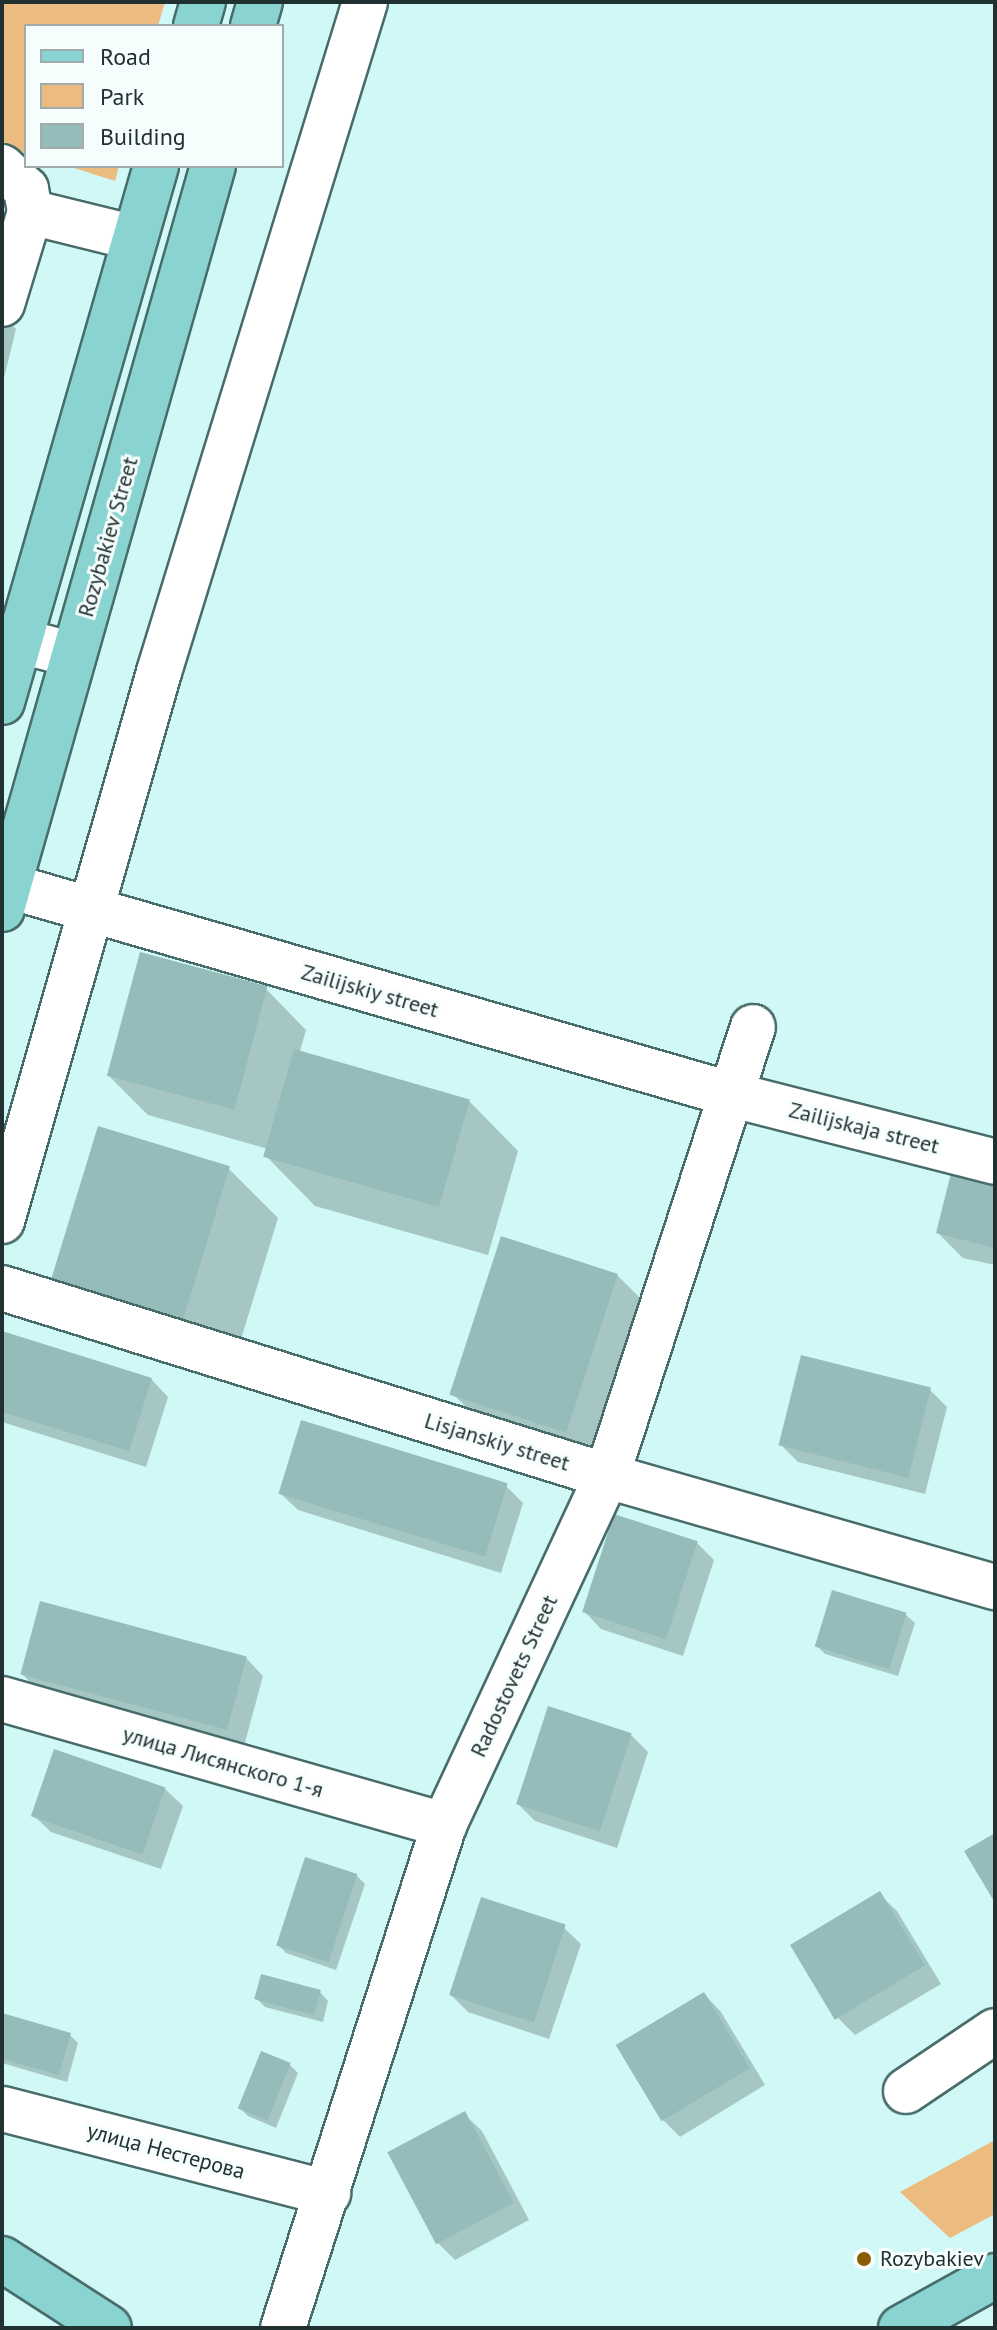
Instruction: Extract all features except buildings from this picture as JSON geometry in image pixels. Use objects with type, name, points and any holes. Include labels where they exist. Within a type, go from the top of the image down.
[{"type":"main road","points":[[197,24],[203,2]]},
{"type":"main road","points":[[254,24],[260,2]]},
{"type":"main road","points":[[2,702],[11,638],[155,168]]},
{"type":"main road","name":"Rozybakiev Street","points":[[5,897],[212,168]]},
{"type":"main road","points":[[2,2259],[109,2328]]},
{"type":"main road","points":[[901,2328],[995,2276]]},
{"type":"street","points":[[2,1221],[90,911],[365,2]]},
{"type":"street","points":[[2,167],[26,189],[30,212],[2,304]]},
{"type":"street","points":[[30,212],[135,238]]},
{"type":"street","points":[[11,638],[74,655]]},
{"type":"street","name":"Zailijskiy street","points":[[5,897],[90,911],[733,1095]]},
{"type":"street","name":"Radostovets Street","points":[[283,2328],[444,1825],[607,1476],[753,1027]]},
{"type":"street","name":"Zailijskaja street","points":[[733,1095],[995,1162]]},
{"type":"street","name":"Lisjanskiy street","points":[[2,1288],[607,1476],[995,1587]]},
{"type":"street","name":"улица Лисянского 1-я","points":[[2,1699],[444,1825]]},
{"type":"street","points":[[906,2091],[995,2031]]},
{"type":"street","name":"улица Нестерова","points":[[3,2109],[328,2193]]},
{"type":"green space","points":[[2,2],[165,2],[159,24],[24,24],[24,152],[2,145]]},
{"type":"green space","points":[[74,168],[118,168],[115,181]]},
{"type":"green space","points":[[995,2140],[995,2214],[950,2238],[900,2192]]},
{"type":"place","name":"Rozybakiev","points":[[864,2259]]}]
